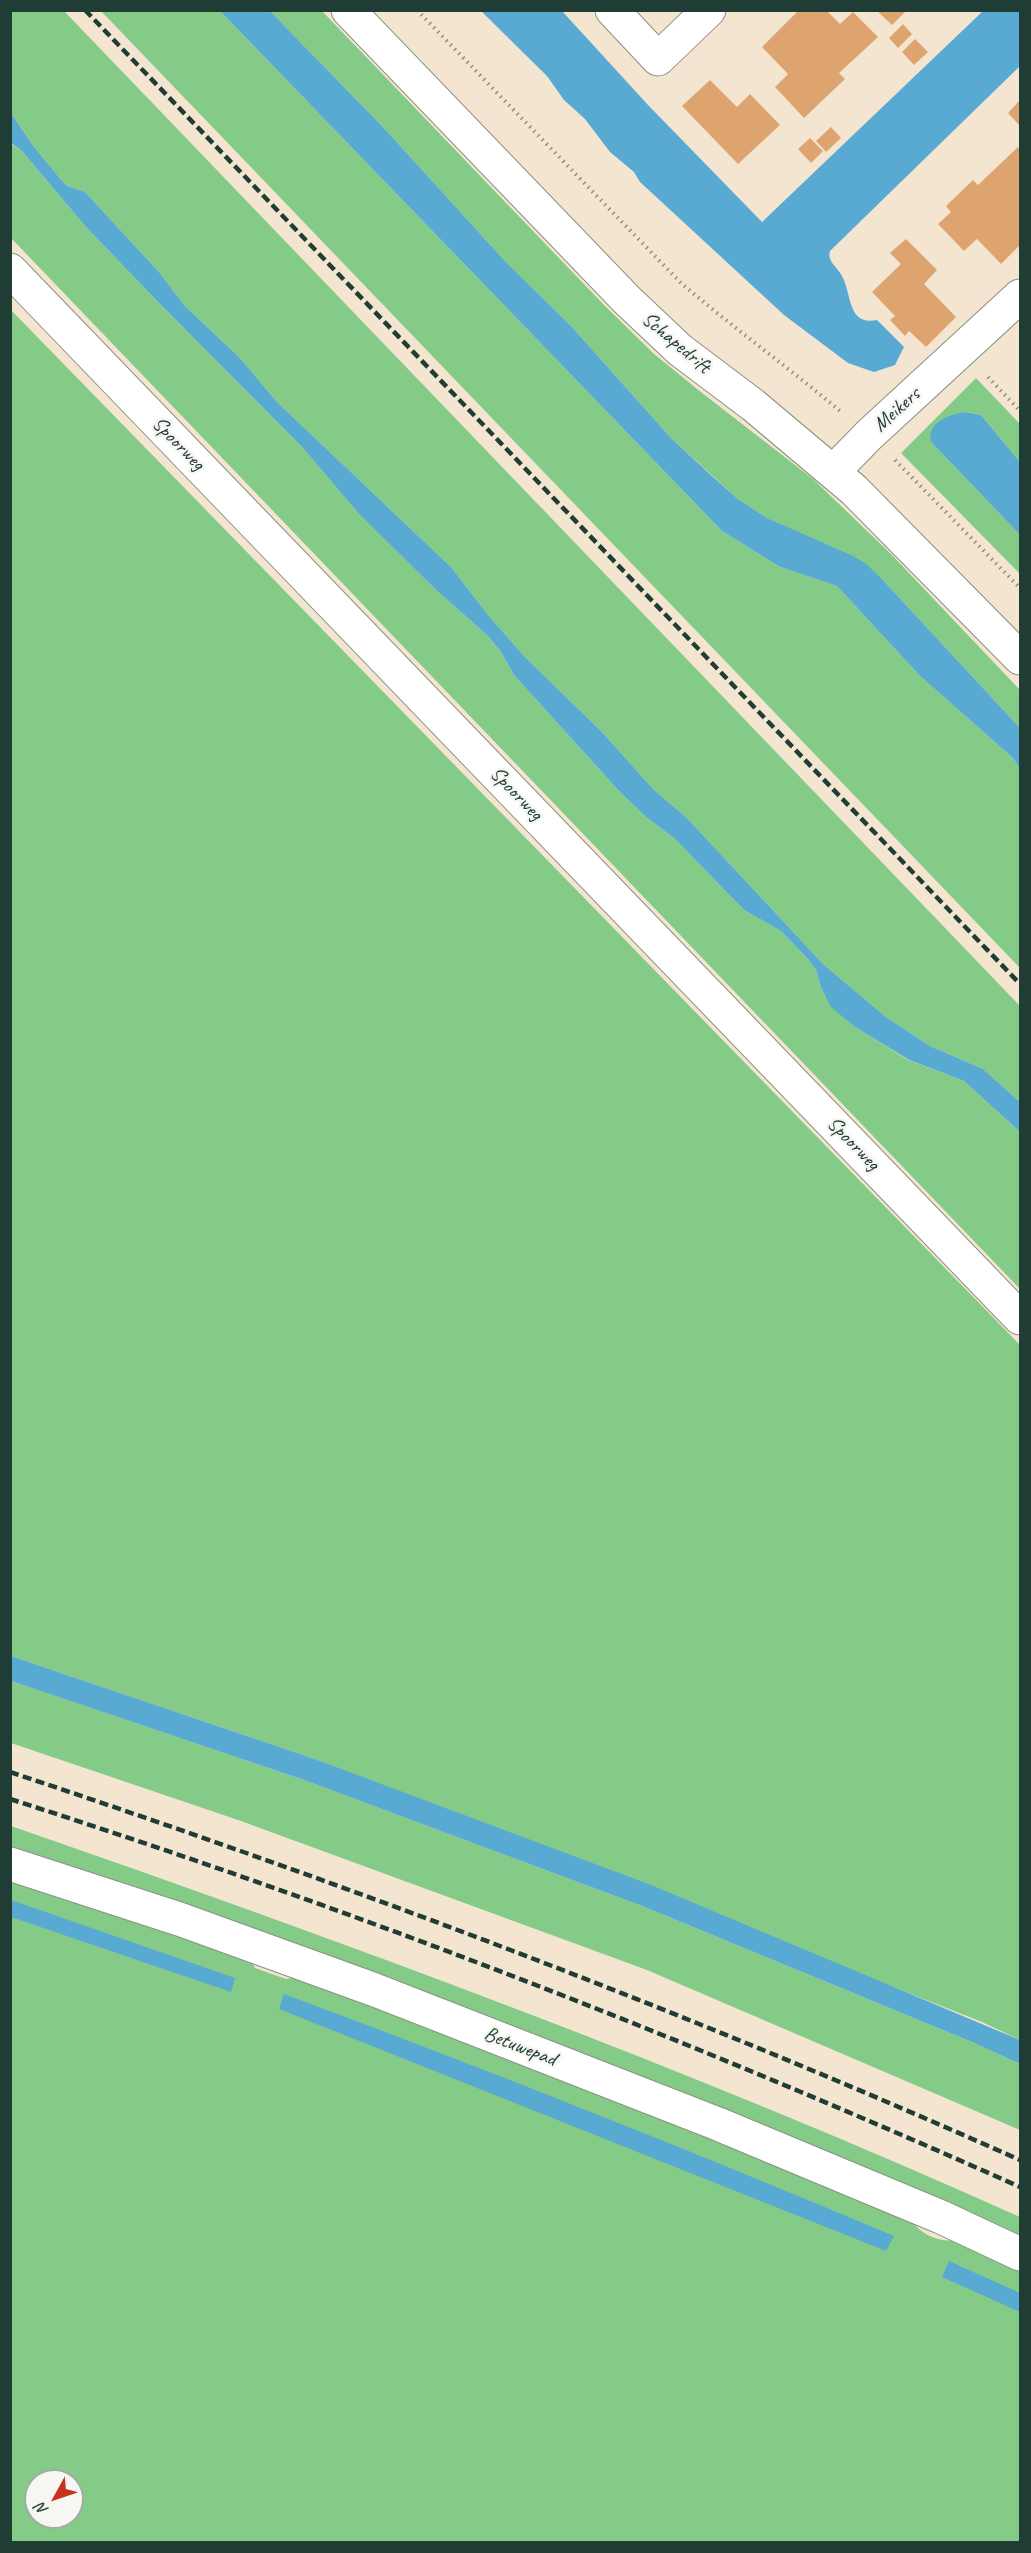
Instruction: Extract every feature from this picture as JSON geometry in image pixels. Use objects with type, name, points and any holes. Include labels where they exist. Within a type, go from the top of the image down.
[{"type":"street","name":"Schapedrift","points":[[348,10],[627,300],[680,350],[753,405],[833,472],[892,527],[1020,658]]},
{"type":"street","points":[[612,10],[658,59],[709,10]]},
{"type":"street","name":"Spoorweg","points":[[10,270],[1020,1318]]},
{"type":"street","name":"Meikers","points":[[833,472],[868,435],[1020,296]]},
{"type":"street","name":"Betuwepad","points":[[10,1864],[182,1920],[386,1994],[729,2129],[941,2217],[1020,2254]]},
{"type":"path","points":[[417,10],[681,282],[724,320],[802,379],[868,435],[929,493],[1020,588]]},
{"type":"path","points":[[962,351],[1020,411]]},
{"type":"green space","points":[[11,11],[64,11],[1020,1006],[1020,1102],[983,1069],[930,1046],[886,1017],[823,964],[687,818],[653,789],[603,733],[525,657],[488,615],[452,568],[277,402],[241,359],[184,305],[160,273],[85,192],[67,186],[63,182],[34,147],[11,113]]},
{"type":"green space","points":[[101,11],[220,11],[722,531],[780,567],[837,586],[920,676],[1013,758],[1020,769],[1020,968]]},
{"type":"green space","points":[[270,11],[322,11],[604,305],[653,353],[813,479],[891,554],[1020,690],[1020,728],[881,578],[767,518],[738,499],[671,438],[571,326],[505,261],[383,127]]},
{"type":"green space","points":[[10,143],[22,151],[86,227],[157,301],[303,448],[358,513],[436,590],[488,636],[501,652],[514,675],[619,791],[646,817],[674,838],[744,910],[781,931],[808,959],[816,970],[821,987],[855,1027],[908,1060],[964,1081],[1020,1132],[1020,1289],[11,238]]},
{"type":"green space","points":[[10,309],[1020,1345],[1020,2040],[982,2022],[312,1758],[11,1656]]},
{"type":"green space","points":[[976,378],[1020,424],[1020,462],[981,415],[966,412],[931,442],[1020,535],[1020,574],[901,453]]},
{"type":"green space","points":[[11,1681],[304,1780],[642,1906],[972,2042],[1020,2064],[1020,2130],[647,1970],[241,1821],[11,1743]]},
{"type":"green space","points":[[11,1826],[266,1916],[520,2010],[771,2110],[1020,2217],[1020,2241],[11,1850]]},
{"type":"green space","points":[[11,1876],[251,1960],[255,1968],[286,1979],[298,1977],[561,2074],[912,2221],[931,2237],[955,2240],[1020,2268],[1020,2542],[11,2542]]},
{"type":"water","points":[[220,11],[270,11],[383,127],[505,261],[571,326],[671,438],[738,499],[767,518],[853,556],[865,563],[881,578],[1020,728],[1020,769],[1013,758],[920,676],[837,586],[780,567],[722,531]]},
{"type":"water","points":[[481,11],[562,11],[648,105],[762,222],[983,11],[1020,11],[1020,66],[830,251],[830,258],[842,276],[855,313],[867,321],[877,320],[904,347],[895,365],[874,372],[848,363],[784,315],[640,182],[634,172],[610,152],[585,119],[564,100],[547,76]]},
{"type":"water","points":[[11,113],[34,147],[63,182],[67,186],[85,192],[160,273],[184,305],[241,359],[277,402],[452,568],[488,615],[525,657],[603,733],[653,789],[687,818],[823,964],[886,1017],[930,1046],[983,1069],[1020,1102],[1020,1132],[964,1081],[909,1060],[855,1027],[831,1007],[816,970],[808,959],[781,931],[744,910],[674,838],[646,817],[619,791],[514,675],[501,652],[488,636],[436,590],[358,513],[303,448],[86,227],[22,151],[11,143]]},
{"type":"water","points":[[966,412],[981,415],[1020,462],[1020,535],[931,442],[930,435],[936,424],[947,417]]},
{"type":"water","points":[[11,1656],[312,1758],[651,1885],[1020,2040],[1020,2064],[642,1906],[304,1780],[11,1681]]},
{"type":"water","points":[[11,1900],[235,1978],[231,1992],[11,1917]]},
{"type":"water","points":[[284,1994],[590,2112],[894,2236],[886,2251],[279,2009]]},
{"type":"water","points":[[949,2261],[1020,2293],[1020,2312],[942,2277]]},
{"type":"building","points":[[799,10],[826,10],[840,24],[853,12],[878,37],[839,73],[845,79],[804,118],[775,87],[788,74],[762,47]]},
{"type":"building","points":[[876,10],[907,10],[892,25]]},
{"type":"building","points":[[903,24],[912,34],[898,48],[889,38]]},
{"type":"building","points":[[915,39],[928,52],[914,65],[902,52]]},
{"type":"building","points":[[710,80],[737,107],[750,94],[780,125],[738,164],[682,106]]},
{"type":"building","points":[[1020,100],[1020,126],[1008,113]]},
{"type":"building","points":[[831,127],[841,138],[826,152],[816,141]]},
{"type":"building","points":[[810,138],[823,151],[811,163],[798,149]]},
{"type":"building","points":[[1018,147],[1020,150],[1020,245],[1001,264],[977,239],[964,251],[938,224],[951,212],[946,206],[973,180],[978,185]]},
{"type":"building","points":[[906,239],[937,270],[924,284],[956,317],[926,347],[909,331],[905,336],[890,320],[895,316],[872,292],[901,264],[890,253]]},
{"type":"railway","points":[[85,10],[1020,984]]},
{"type":"railway","points":[[10,1772],[266,1860],[520,1954],[771,2053],[1020,2160]]},
{"type":"railway","points":[[10,1799],[267,1885],[521,1979],[772,2080],[1020,2187]]}]
